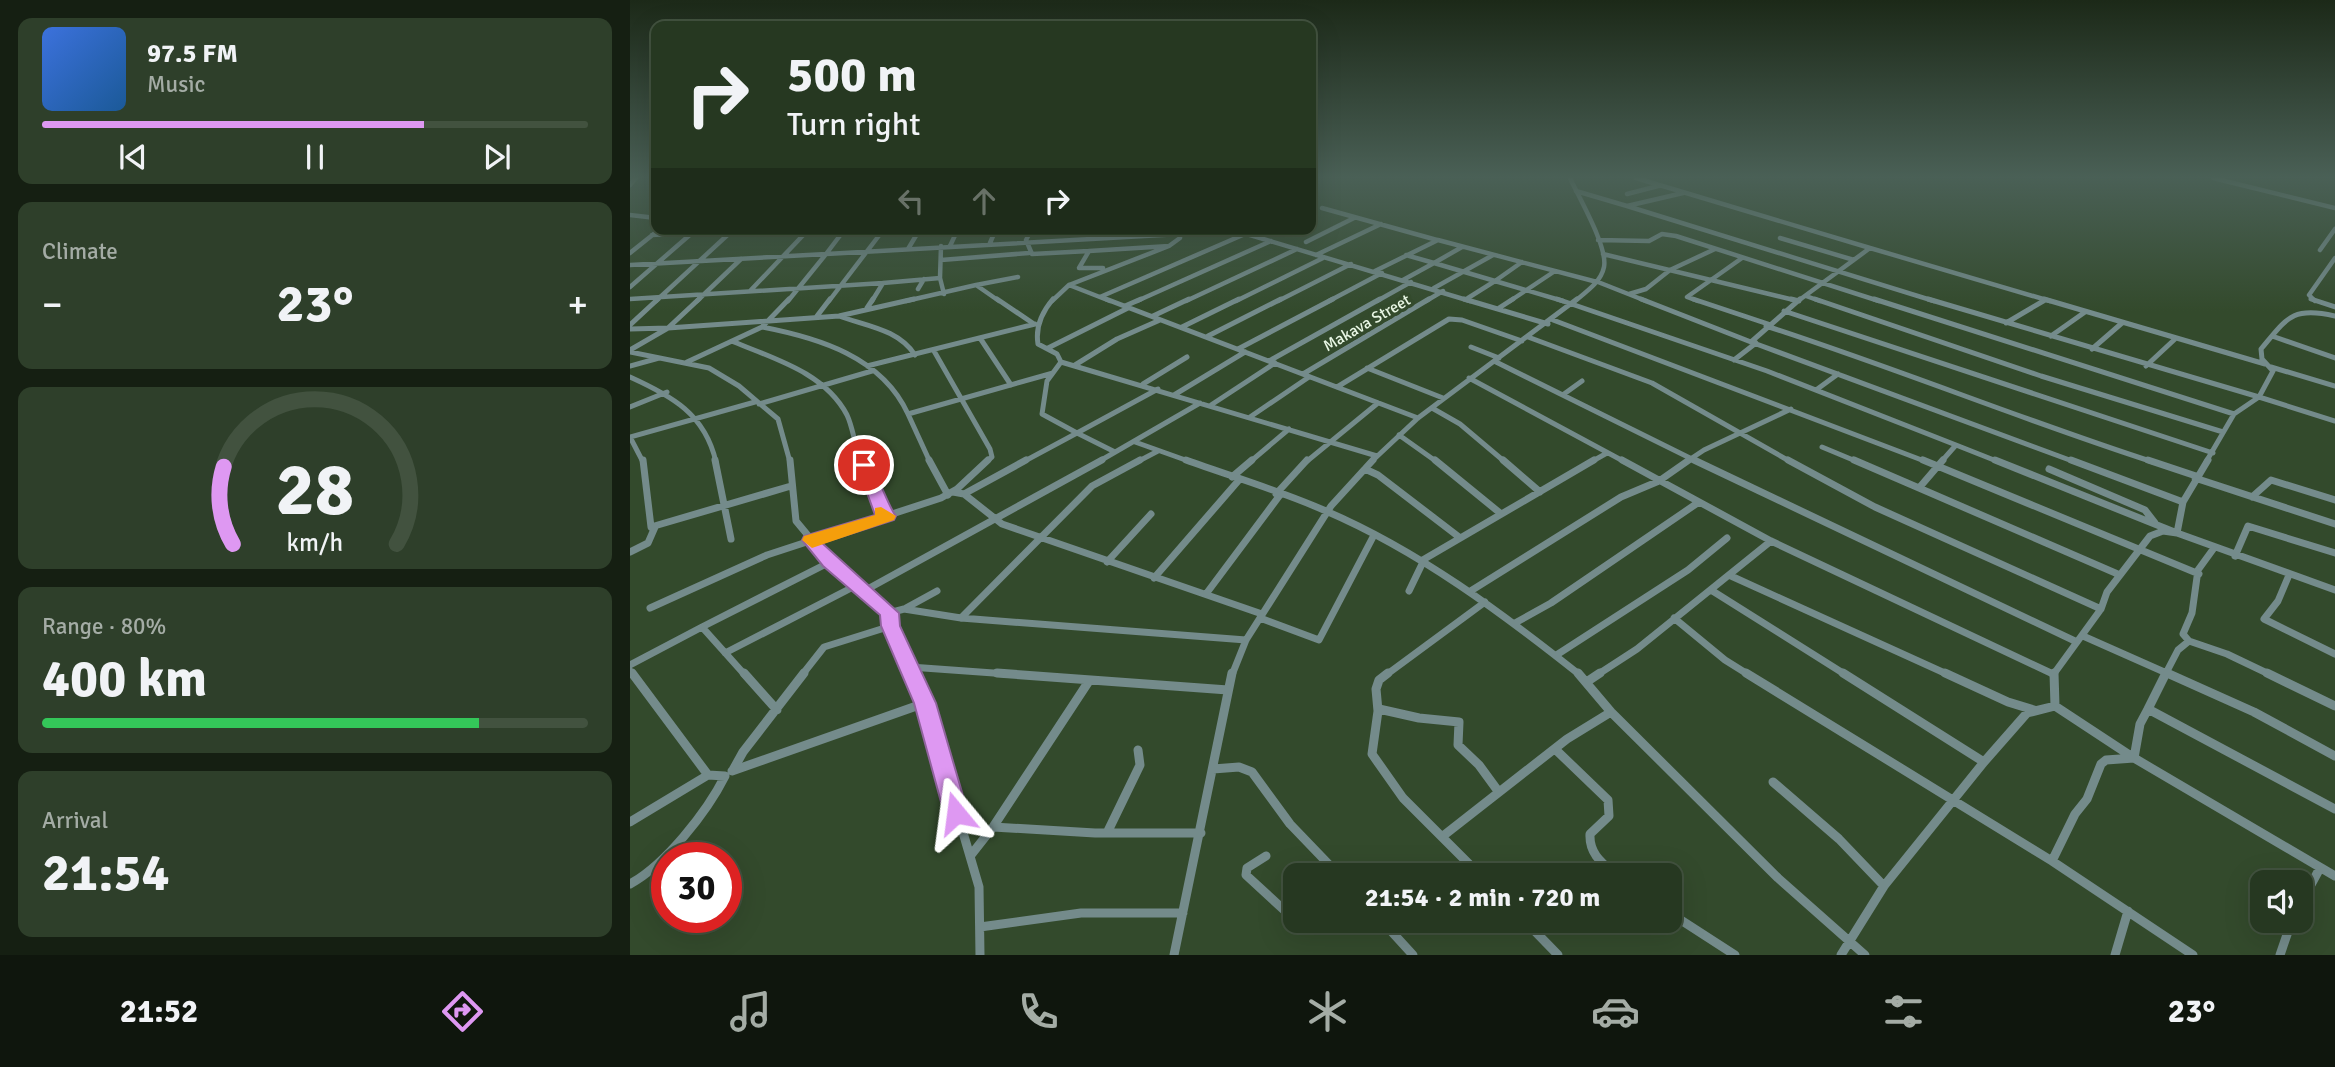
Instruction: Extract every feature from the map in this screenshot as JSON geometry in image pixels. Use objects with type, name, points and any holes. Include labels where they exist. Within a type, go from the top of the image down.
[{"type":"street","points":[[1306,243],[1345,223]]},
{"type":"street","points":[[1376,223],[1597,282],[2183,502]]},
{"type":"street","points":[[1174,955],[1228,690],[1234,666],[1246,640],[1327,511],[1377,456],[1443,398],[1574,304],[1597,282],[1604,267],[1603,254],[1590,223]]},
{"type":"street","points":[[1681,223],[2146,366],[2335,421]]},
{"type":"street","points":[[1786,223],[2335,386]]},
{"type":"street","points":[[1316,255],[1381,224]]},
{"type":"street","points":[[2320,250],[2335,229]]},
{"type":"street","points":[[1598,240],[1649,241],[1666,234],[2234,414]]},
{"type":"street","points":[[630,253],[652,235]]},
{"type":"street","points":[[630,286],[690,235]]},
{"type":"street","points":[[630,327],[728,235]]},
{"type":"street","points":[[750,291],[803,235]]},
{"type":"street","points":[[687,362],[768,323],[840,235]]},
{"type":"street","points":[[817,316],[879,235]]},
{"type":"street","points":[[908,249],[916,235]]},
{"type":"street","points":[[950,246],[955,235]]},
{"type":"street","points":[[990,243],[993,235]]},
{"type":"street","points":[[1029,235],[1026,240],[1029,253]]},
{"type":"street","points":[[630,265],[908,249],[1088,235]]},
{"type":"street","points":[[1179,235],[1180,238],[1169,246],[1108,267],[1069,285],[1043,311],[1037,324],[1038,344],[1048,348],[1061,362],[1143,384],[1377,456]]},
{"type":"street","points":[[1100,297],[1243,235]]},
{"type":"street","points":[[1249,235],[1550,322],[1791,408],[2199,574]]},
{"type":"street","points":[[1780,238],[1854,260]]},
{"type":"street","points":[[1375,271],[1438,240]]},
{"type":"street","points":[[1048,348],[1126,307],[1271,241]]},
{"type":"street","points":[[941,246],[940,278],[944,294]]},
{"type":"street","points":[[941,260],[1169,246]]},
{"type":"street","points":[[1403,280],[1463,247]]},
{"type":"street","points":[[1732,360],[1747,353],[1767,325],[1870,248]]},
{"type":"street","points":[[1152,317],[1297,249]]},
{"type":"street","points":[[1629,294],[1654,285],[1670,270],[1715,249]]},
{"type":"street","points":[[1089,251],[1079,268],[1108,267]]},
{"type":"street","points":[[1603,254],[1799,301]]},
{"type":"street","points":[[1406,255],[1574,304],[1816,390],[2214,548],[2335,590]]},
{"type":"street","points":[[1434,288],[1493,255]]},
{"type":"street","points":[[1181,327],[1325,257]]},
{"type":"street","points":[[630,351],[668,328],[742,258]]},
{"type":"street","points":[[1742,258],[1708,279],[1686,297],[1871,360],[2066,434],[2335,524]]},
{"type":"street","points":[[2335,258],[2309,295],[2312,300],[2335,307]]},
{"type":"street","points":[[1468,298],[1522,262]]},
{"type":"street","points":[[1208,336],[1351,264]]},
{"type":"street","points":[[1499,308],[1555,271]]},
{"type":"street","points":[[1238,349],[1382,273]]},
{"type":"street","points":[[630,327],[668,328],[768,323],[817,316],[839,316],[1018,277]]},
{"type":"street","points":[[630,299],[940,278]]},
{"type":"street","points":[[918,289],[924,279]]},
{"type":"street","points":[[1211,405],[1272,362],[1412,282]]},
{"type":"street","points":[[867,308],[883,283]]},
{"type":"street","points":[[976,285],[1037,324]]},
{"type":"street","points":[[1069,285],[1418,418]]},
{"type":"street","name":"Makava Street","points":[[1250,417],[1306,375],[1443,291]]},
{"type":"street","points":[[1806,296],[2041,376],[2223,432]]},
{"type":"street","points":[[2006,323],[2045,300]]},
{"type":"street","points":[[2272,377],[2269,366],[2262,359],[2261,349],[2297,310],[2309,309],[2335,316]]},
{"type":"street","points":[[1784,312],[2067,408],[2213,453]]},
{"type":"street","points":[[2051,336],[2085,312]]},
{"type":"street","points":[[839,316],[892,334],[905,342],[915,355]]},
{"type":"street","points":[[1337,387],[1452,319],[1462,320],[1652,383],[1738,434],[1875,507],[2101,609]]},
{"type":"street","points":[[1075,365],[1117,340],[1161,320]]},
{"type":"street","points":[[2092,349],[2122,323]]},
{"type":"street","points":[[654,527],[651,527],[643,461],[630,437],[820,385],[915,355],[1037,324]]},
{"type":"street","points":[[762,327],[818,341],[869,368],[895,387],[937,478],[951,493],[964,494],[1158,389]]},
{"type":"street","points":[[2273,336],[2335,358]]},
{"type":"street","points":[[980,338],[1011,385]]},
{"type":"street","points":[[2146,366],[2175,339]]},
{"type":"street","points":[[734,341],[792,366],[830,390],[848,417],[856,450],[869,473],[881,512],[888,516]]},
{"type":"street","points":[[1471,347],[1693,459],[2080,639],[2254,712],[2335,756]]},
{"type":"street","points":[[630,351],[687,362],[725,376],[778,419],[787,443],[796,520],[830,562],[889,613],[891,626],[925,703],[979,887],[980,955]]},
{"type":"street","points":[[650,608],[767,555],[951,493],[992,457],[934,351]]},
{"type":"street","points":[[1174,394],[1245,352]]},
{"type":"street","points":[[630,366],[663,357]]},
{"type":"street","points":[[1143,384],[1187,357]]},
{"type":"street","points":[[1061,362],[1047,381],[1042,414],[1115,452]]},
{"type":"street","points":[[1367,368],[1443,398]]},
{"type":"street","points":[[908,414],[1055,372]]},
{"type":"street","points":[[1816,390],[1838,374]]},
{"type":"street","points":[[2176,533],[2183,502],[2195,477],[2213,453],[2234,414],[2259,397],[2272,377],[2288,374]]},
{"type":"street","points":[[630,377],[668,392],[698,418],[712,441],[722,507],[731,539]]},
{"type":"street","points":[[1469,378],[1770,541],[2053,674]]},
{"type":"street","points":[[1564,394],[1582,381]]},
{"type":"street","points":[[630,407],[668,392]]},
{"type":"street","points":[[725,653],[861,588],[994,518],[1135,442],[1200,403]]},
{"type":"street","points":[[1206,594],[1278,495],[1329,441],[1378,403]]},
{"type":"street","points":[[1432,408],[1460,424],[1540,492]]},
{"type":"street","points":[[1469,592],[1611,503],[1659,481],[1704,450],[1791,408]]},
{"type":"street","points":[[1154,578],[1235,478],[1289,429]]},
{"type":"street","points":[[1399,435],[1458,477],[1500,513]]},
{"type":"street","points":[[1135,442],[1327,511],[1422,561],[1515,623],[1558,654],[1588,681],[1611,712],[1778,878],[1865,955]]},
{"type":"street","points":[[1919,488],[1956,445]]},
{"type":"street","points":[[1822,447],[2031,534],[2120,575]]},
{"type":"street","points":[[961,618],[1037,538],[1092,486],[1159,451]]},
{"type":"street","points":[[1409,592],[1422,561],[1500,513],[1607,453]]},
{"type":"street","points":[[1365,469],[1378,475],[1459,537]]},
{"type":"street","points":[[2049,469],[2145,510],[2156,524]]},
{"type":"street","points":[[2252,496],[2271,480],[2335,500]]},
{"type":"street","points":[[654,527],[791,486]]},
{"type":"street","points":[[964,494],[994,518],[1037,538],[1206,594],[1320,640],[1374,535]]},
{"type":"street","points":[[1515,623],[1551,603],[1699,502]]},
{"type":"street","points":[[1107,562],[1151,514]]},
{"type":"street","points":[[2235,556],[2246,527],[2250,526],[2335,553]]},
{"type":"street","points":[[630,552],[648,542],[654,527]]},
{"type":"street","points":[[2055,706],[2053,674],[2101,609],[2107,593],[2150,536],[2163,531],[2176,533]]},
{"type":"street","points":[[1558,654],[1677,577],[1727,538]]},
{"type":"street","points":[[1588,681],[1637,649],[1731,576],[1770,541]]},
{"type":"street","points":[[2214,548],[2200,566],[2192,613],[2183,634],[2189,641],[2227,654],[2335,706]]},
{"type":"street","points":[[630,665],[830,562]]},
{"type":"street","points":[[2289,575],[2278,601],[2264,619],[2335,654]]},
{"type":"street","points":[[1731,576],[2008,702],[2036,710]]},
{"type":"street","points":[[1711,590],[1984,762]]},
{"type":"street","points":[[889,613],[904,609],[937,591]]},
{"type":"street","points":[[1469,863],[1375,762],[1371,751],[1379,709],[1374,699],[1379,680],[1485,602]]},
{"type":"street","points":[[904,609],[961,618],[1246,640]]},
{"type":"street","points":[[1674,618],[1725,660],[2052,860],[2193,955]]},
{"type":"street","points":[[630,884],[648,875],[715,795],[743,752],[824,648],[891,626]]},
{"type":"street","points":[[702,627],[777,710]]},
{"type":"street","points":[[2134,758],[2140,724],[2178,650],[2189,641]]},
{"type":"street","points":[[910,667],[1228,690]]},
{"type":"street","points":[[630,671],[708,775]]},
{"type":"street","points":[[971,855],[993,827],[1089,681]]},
{"type":"street","points":[[630,821],[708,775],[729,773],[925,703]]},
{"type":"street","points":[[1841,955],[1884,886],[1955,802],[1984,762],[2027,713],[2055,706],[2134,758],[2335,876]]},
{"type":"street","points":[[1379,709],[1419,718],[1459,722],[1458,745],[1498,791]]},
{"type":"street","points":[[2148,709],[2335,809]]},
{"type":"street","points":[[1443,836],[1498,791],[1611,712]]},
{"type":"street","points":[[1555,749],[1608,800],[1612,810],[1610,817],[1590,834],[1588,846],[1602,863]]},
{"type":"street","points":[[1107,833],[1140,765],[1138,750]]},
{"type":"street","points":[[2052,860],[2075,814],[2087,799],[2101,764],[2106,760],[2134,758]]},
{"type":"street","points":[[1213,769],[1239,767],[1252,772],[1290,824],[1327,863]]},
{"type":"street","points":[[1773,782],[1839,839],[1884,886]]},
{"type":"street","points":[[993,827],[1107,833],[1201,833]]},
{"type":"street","points":[[1266,856],[1247,868],[1246,875],[1283,908]]},
{"type":"street","points":[[2313,881],[2320,868]]},
{"type":"street","points":[[980,928],[1054,914],[1113,911],[1184,913]]},
{"type":"street","points":[[2115,955],[2129,911]]},
{"type":"street","points":[[1682,921],[1735,955]]},
{"type":"street","points":[[1393,933],[1413,955]]},
{"type":"street","points":[[1537,933],[1558,955]]},
{"type":"street","points":[[2280,955],[2288,933]]},
{"type":"slow traffic","points":[[812,543],[810,540],[888,516],[881,512]]},
{"type":"route","points":[[864,465],[881,512],[888,516],[810,540],[830,562],[889,613],[891,626],[925,703],[956,813]]}]
